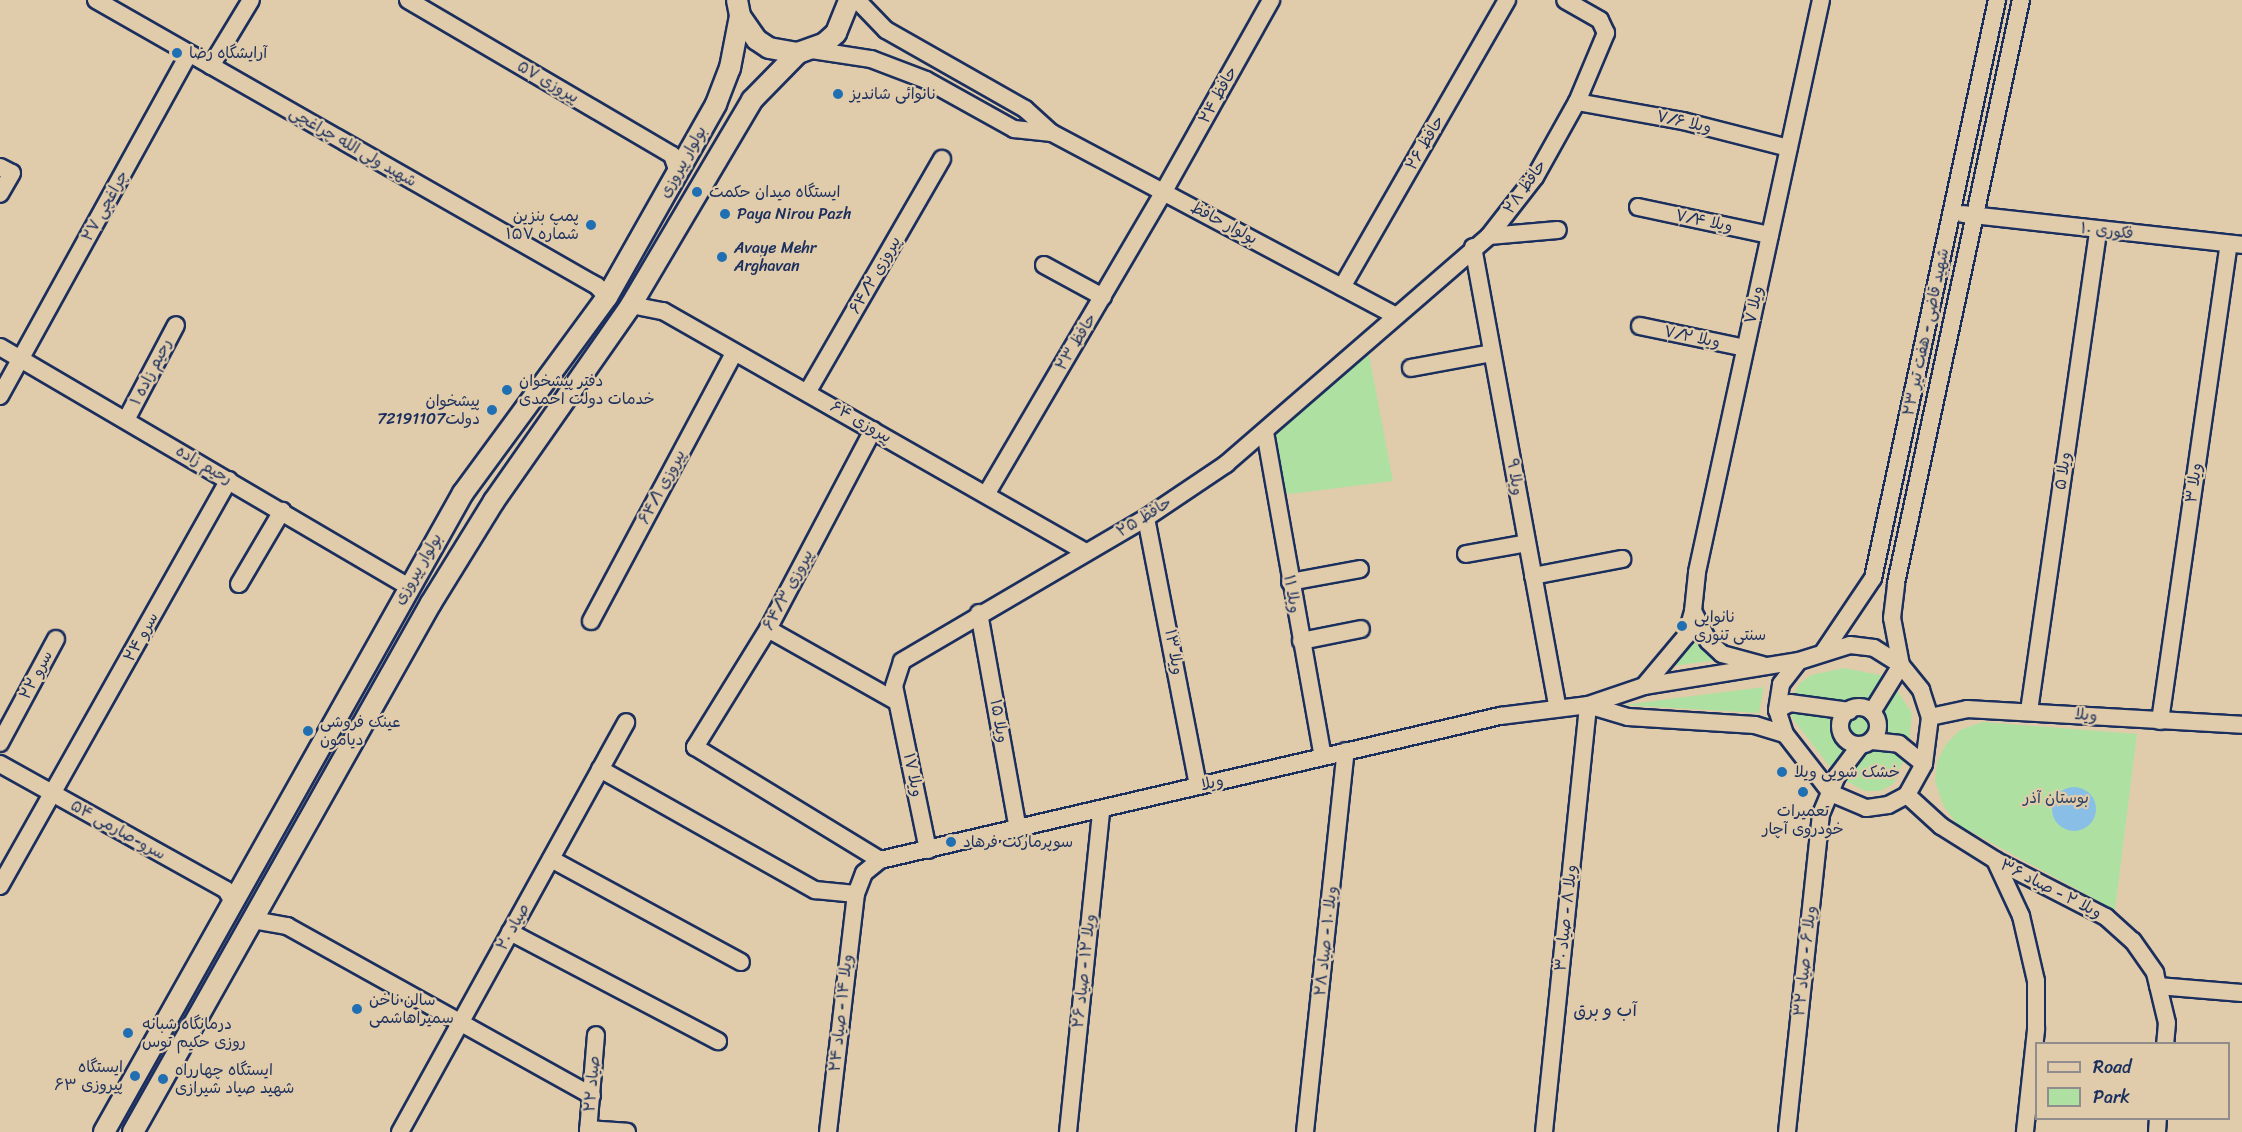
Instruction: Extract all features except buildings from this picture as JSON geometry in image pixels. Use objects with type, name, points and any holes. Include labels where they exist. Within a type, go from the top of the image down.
[{"type":"main road","name":"بولوار پیروزی","points":[[133,1132],[431,603],[494,501],[631,305],[752,100],[805,51],[836,33],[849,0]]},
{"type":"main road","name":"بولوار پیروزی","points":[[104,1132],[407,586],[467,486],[607,297],[678,172],[716,104],[730,68],[739,8]]},
{"type":"main road","points":[[739,8],[757,40],[769,48],[805,51]]},
{"type":"street","name":"شهید ولی الله چراغچی","points":[[96,0],[597,286],[607,297]]},
{"type":"street","points":[[212,66],[251,0]]},
{"type":"street","name":"پیروزی ۵۷","points":[[408,0],[672,155],[678,172]]},
{"type":"street","points":[[857,0],[886,30],[1025,109],[1052,133]]},
{"type":"street","name":"حافظ ۲۴","points":[[1164,191],[1271,0]]},
{"type":"street","name":"حافظ ۲۶","points":[[1342,286],[1507,0]]},
{"type":"street","name":"حافظ ۲۸","points":[[1395,315],[1473,247],[1489,236],[1535,177],[1577,102],[1606,33],[1604,26],[1565,0]]},
{"type":"street","name":"ویلا ۷","points":[[1644,686],[1686,636],[1693,611],[1697,572],[1821,0]]},
{"type":"street","name":"شهید قاضی - هفت تیر ۲۳","points":[[1824,651],[1873,578],[1998,0]]},
{"type":"street","name":"شهید قاضی - هفت تیر ۲۳","points":[[1900,665],[1892,618],[1896,583],[1973,215],[2021,0]]},
{"type":"street","points":[[805,51],[871,58],[926,80],[1014,129],[1052,133]]},
{"type":"street","name":"چراغچی ۲۷","points":[[0,396],[189,54]]},
{"type":"street","name":"ویلا ۷/۶","points":[[1577,102],[1683,121],[1789,148]]},
{"type":"street","name":"بولوار حافظ","points":[[1052,133],[1395,315]]},
{"type":"street","name":"پیروزی ۶۴/۲","points":[[808,391],[942,159]]},
{"type":"street","points":[[0,167],[12,173],[0,194]]},
{"type":"street","name":"حافظ ۲۳","points":[[987,493],[1164,191]]},
{"type":"street","name":"ویلا ۷/۴","points":[[1638,207],[1770,235]]},
{"type":"street","name":"فکوری ۱۰","points":[[1952,212],[2236,245]]},
{"type":"street","points":[[1489,236],[1558,230]]},
{"type":"street","name":"ویلا ۵","points":[[2029,711],[2098,230]]},
{"type":"street","name":"ویلا ۳","points":[[2160,721],[2236,245]]},
{"type":"street","name":"ویلا ۹","points":[[1473,247],[1558,708]]},
{"type":"street","points":[[1044,265],[1102,297]]},
{"type":"street","name":"پیروزی ۶۴","points":[[631,305],[663,311],[734,353],[808,391],[987,493],[1085,552]]},
{"type":"street","name":"حافظ ۲۵","points":[[896,701],[894,686],[902,661],[979,613],[1146,518],[1227,464],[1395,315]]},
{"type":"street","name":"رحیم زاده ۱","points":[[126,420],[176,325]]},
{"type":"street","name":"ویلا ۷/۲","points":[[1640,326],[1745,348]]},
{"type":"street","name":"رحیم زاده","points":[[0,347],[407,586]]},
{"type":"street","name":"پیروزی ۶۴/۱","points":[[591,621],[734,353]]},
{"type":"street","points":[[1411,368],[1492,353]]},
{"type":"street","name":"پیروزی ۶۴/۳","points":[[873,430],[768,629],[695,747],[880,860]]},
{"type":"street","name":"ویلا ۱۱","points":[[1265,432],[1290,582],[1323,756]]},
{"type":"street","name":"سرو ۲۴","points":[[0,886],[54,794],[229,480]]},
{"type":"street","points":[[239,584],[282,511]]},
{"type":"street","name":"ویلا ۱۳","points":[[1146,518],[1198,786]]},
{"type":"street","points":[[1466,554],[1527,543]]},
{"type":"street","points":[[1533,576],[1622,560]]},
{"type":"street","points":[[1290,582],[1360,569]]},
{"type":"street","points":[[1693,611],[1708,641],[1722,654],[1766,666]]},
{"type":"street","name":"ویلا ۱۵","points":[[979,613],[1018,830]]},
{"type":"street","points":[[768,629],[896,701]]},
{"type":"street","points":[[1301,641],[1360,629]]},
{"type":"street","name":"سرو ۲۲","points":[[0,743],[56,639]]},
{"type":"street","name":"ویلا","points":[[880,860],[1018,830],[1323,756],[1500,716],[1588,705],[1644,686],[1799,661],[1824,651],[1850,645],[1874,648],[1900,665]]},
{"type":"street","points":[[1799,661],[1781,684],[1777,710],[1785,734],[1831,793],[1866,808],[1888,805],[1907,795],[1924,764],[1930,717],[1921,690],[1900,665],[1872,712]]},
{"type":"street","name":"ویلا ۱۷","points":[[896,701],[927,850]]},
{"type":"street","points":[[1777,710],[1790,702],[1849,711],[1860,707],[1872,712],[1878,723],[1866,743],[1837,776],[1831,793]]},
{"type":"street","name":"ویلا","points":[[1588,705],[1628,717],[1755,726],[1785,734]]},
{"type":"street","name":"ویلا ۸ - صیاد ۳۰","points":[[1544,1132],[1588,705]]},
{"type":"street","name":"ویلا","points":[[1930,717],[1967,709],[2242,725]]},
{"type":"street","points":[[1849,711],[1842,720],[1841,731],[1848,741],[1899,744],[1924,764]]},
{"type":"street","name":"صیاد ۲۰","points":[[400,1132],[626,722]]},
{"type":"street","name":"ویلا ۱۰ - صیاد ۲۸","points":[[1305,1132],[1346,751]]},
{"type":"street","name":"سرو-صارمی ۵۴","points":[[0,764],[226,890],[231,900]]},
{"type":"street","points":[[600,769],[815,890],[856,894],[864,873],[880,860]]},
{"type":"street","name":"ویلا ۶ - صیاد ۳۲","points":[[1787,1132],[1821,814],[1831,793]]},
{"type":"street","name":"ویلا ۲ - صیاد ۳۶","points":[[1907,795],[1941,826],[1995,860],[2106,917],[2133,941],[2155,973],[2167,1023],[2165,1042]]},
{"type":"street","name":"ویلا ۱۲ - صیاد ۲۶","points":[[1068,1132],[1101,810]]},
{"type":"street","points":[[551,858],[741,962]]},
{"type":"street","points":[[1995,860],[2021,916],[2036,981],[2036,1030],[2025,1132]]},
{"type":"street","name":"ویلا ۱۴ - صیاد ۲۴","points":[[828,1132],[856,894]]},
{"type":"street","points":[[253,920],[287,926],[592,1096]]},
{"type":"street","points":[[510,932],[718,1041]]},
{"type":"street","points":[[2158,986],[2242,993]]},
{"type":"street","name":"صیاد ۲۲","points":[[588,1131],[596,1035]]},
{"type":"street","points":[[588,1131],[627,1132]]},
{"type":"green space","points":[[1368,350],[1393,481],[1290,494],[1280,490],[1274,437]]},
{"type":"green space","points":[[1695,637],[1706,653],[1718,660],[1672,666]]},
{"type":"green space","points":[[1844,668],[1880,675],[1892,683],[1912,713],[1908,750],[1893,784],[1880,791],[1865,791],[1837,776],[1793,719],[1790,703],[1799,684],[1811,675]]},
{"type":"green space","points":[[1764,687],[1759,713],[1623,705],[1692,696]]},
{"type":"green space","name":"بوستان آذر","points":[[1983,722],[2137,734],[2115,910],[1957,824],[1943,805],[1935,781],[1937,762],[1946,744],[1960,730]]},
{"type":"water","points":[[2074,787],[2083,788],[2090,793],[2095,800],[2095,818],[2090,825],[2083,830],[2074,831],[2065,830],[2058,825],[2053,818],[2052,809],[2053,800],[2058,793],[2065,788]]},
{"type":"place","name":"آرایشگاه رضا","points":[[177,53]]},
{"type":"place","name":"نانوائی شاندیز","points":[[838,94]]},
{"type":"place","name":"ایستگاه میدان حکمت","points":[[697,192]]},
{"type":"place","name":"Paya Nirou Pazh","points":[[725,214]]},
{"type":"place","name":"پمپ بنزین شماره ۱۵۷","points":[[591,225]]},
{"type":"place","name":"Avaye Mehr Arghavan","points":[[722,257]]},
{"type":"place","name":"دفتر پیشخوان خدمات دولت احمدی","points":[[507,390]]},
{"type":"place","name":"پیشخوان دولت72191107","points":[[492,410]]},
{"type":"place","name":"نانوایی سنتی تنوری","points":[[1682,626]]},
{"type":"place","name":"عینک فروشی دیامون","points":[[308,731]]},
{"type":"place","name":"خشک شویی ویلا","points":[[1782,772]]},
{"type":"place","name":"تعمیرات خودروی آچار","points":[[1803,792]]},
{"type":"place","name":"سوپرمارکت فرهاد","points":[[951,842]]},
{"type":"place","name":"سالن ناخن سمیراهاشمی","points":[[357,1009]]},
{"type":"place","name":"درمانگاه شبانه روزی حکیم توس","points":[[128,1033]]},
{"type":"place","name":"ایستگاه پیروزی ۶۳","points":[[135,1076]]},
{"type":"place","name":"ایستگاه چهارراه شهید صیاد شیرازی","points":[[163,1079]]},
{"type":"district","name":"آب و برق","points":[[1605,1010]]}]
